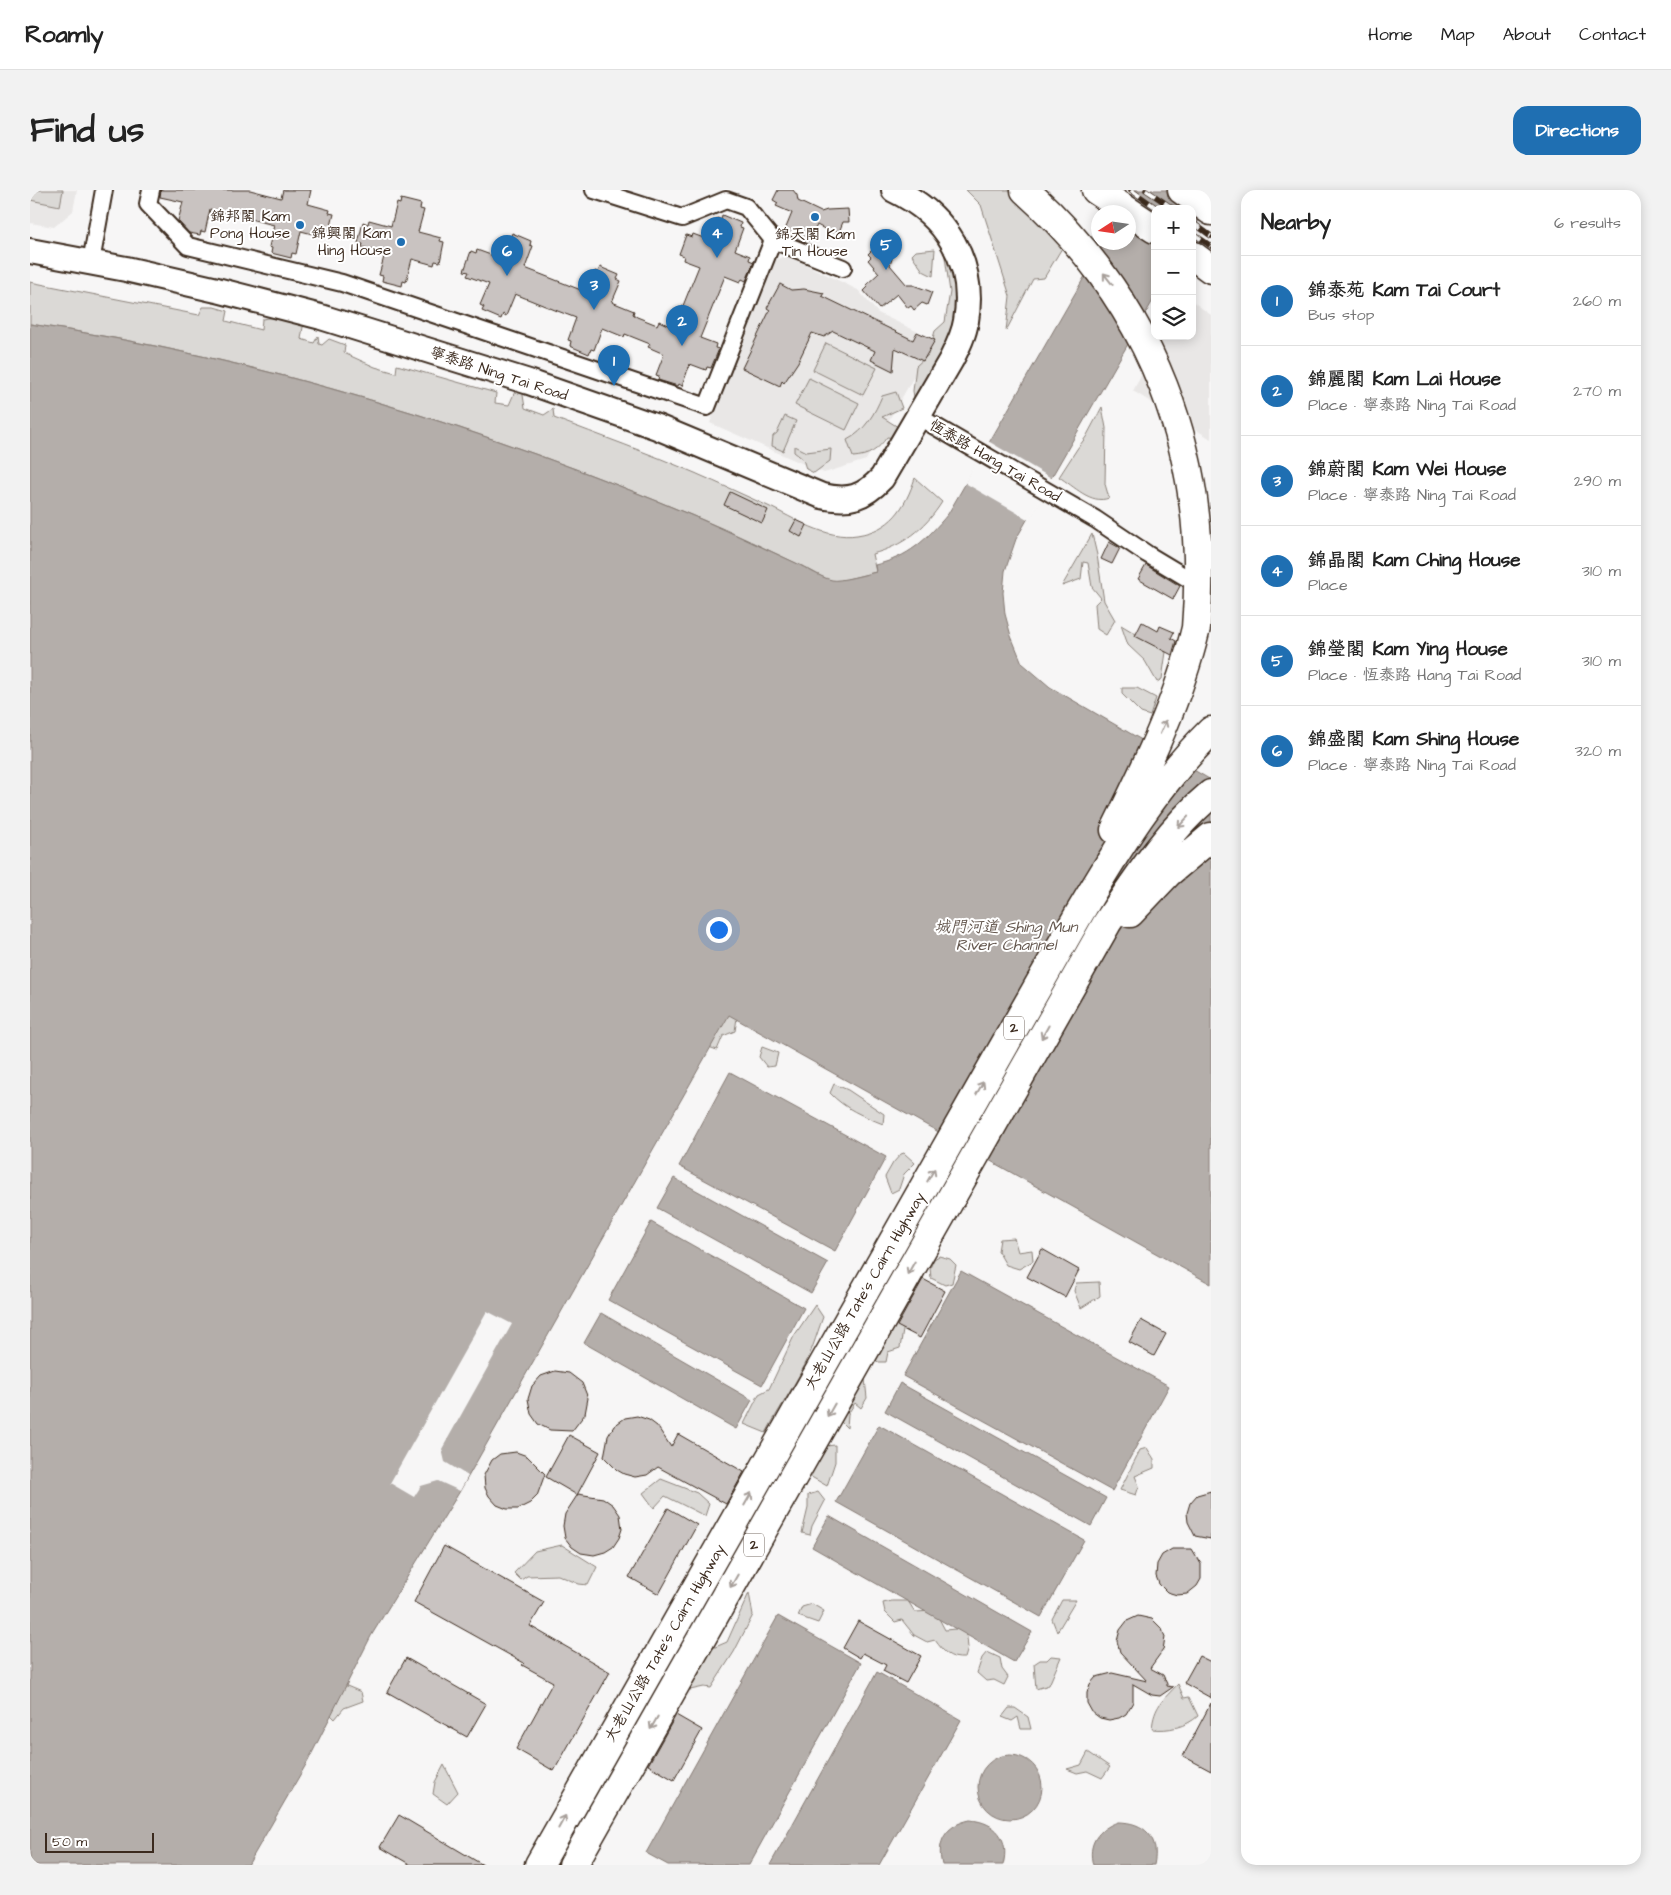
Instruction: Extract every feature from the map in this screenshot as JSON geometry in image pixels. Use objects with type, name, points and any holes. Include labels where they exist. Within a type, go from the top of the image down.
[{"type":"highway","points":[[1182,190],[1211,211]]},
{"type":"highway","points":[[1026,191],[1073,238],[1107,278],[1137,319],[1156,350],[1177,393],[1192,438],[1200,471],[1204,506],[1206,540],[1204,587],[1197,627],[1183,674],[1167,718],[1108,844],[1079,914]]},
{"type":"highway","points":[[1098,191],[1151,227]]},
{"type":"highway","name":"大老山公路 Tate's Cairn Highway","points":[[539,1865],[1079,914],[1153,800],[1179,766],[1211,731]]},
{"type":"highway","name":"大老山公路 Tate's Cairn Highway","points":[[573,1865],[1107,923],[1150,860],[1211,794]]},
{"type":"highway","points":[[1089,956],[1168,873],[1211,837]]},
{"type":"street","points":[[91,262],[104,190]]},
{"type":"street","points":[[151,190],[148,204],[188,246],[342,283],[707,407],[773,240]]},
{"type":"street","points":[[594,190],[682,218],[726,200],[746,207],[773,240],[843,268]]},
{"type":"street","name":"恆泰路 Hang Tai Road","points":[[894,190],[927,210],[948,232],[958,252],[968,290],[966,322],[961,340],[919,417],[1056,496],[1197,584]]},
{"type":"street","name":"寧泰路 Ning Tai Road","points":[[30,251],[91,262],[217,290],[321,317],[511,377],[657,427],[822,496],[836,499],[849,499],[862,495],[872,488],[882,478],[919,417]]},
{"type":"shaded area","points":[[30,190],[77,190],[73,211],[54,227],[30,223]]},
{"type":"shaded area","points":[[30,190],[63,190],[60,206],[30,200]]},
{"type":"shaded area","points":[[966,190],[1012,190],[1065,243],[1044,278],[1033,279],[1006,331],[1010,296],[981,205]]},
{"type":"shaded area","points":[[943,243],[961,292],[951,332],[915,402],[913,391],[916,366],[928,355],[935,331],[945,322],[950,292]]},
{"type":"shaded area","points":[[935,249],[933,276],[923,271],[912,255],[916,251]]},
{"type":"shaded area","points":[[786,255],[858,290],[878,313],[935,340],[866,460],[824,473],[710,423],[774,261]]},
{"type":"shaded area","points":[[30,282],[199,315],[203,307],[214,307],[228,311],[226,321],[261,330],[262,319],[290,319],[306,324],[303,327],[301,339],[314,343],[318,336],[319,344],[322,345],[329,339],[345,345],[344,353],[375,367],[396,373],[397,365],[496,393],[495,403],[509,405],[516,389],[524,390],[525,408],[544,415],[553,409],[554,418],[678,466],[811,527],[834,534],[845,536],[857,535],[869,532],[888,523],[901,508],[915,478],[942,502],[921,528],[912,535],[894,546],[872,554],[876,572],[832,581],[703,520],[540,456],[457,427],[288,377],[203,356],[117,338],[30,324]]},
{"type":"shaded area","points":[[1196,304],[1211,315],[1211,439],[1133,391],[1159,340],[1196,340]]},
{"type":"shaded area","points":[[826,343],[877,368],[863,395],[813,370]]},
{"type":"shaded area","points":[[809,378],[859,403],[846,430],[795,405]]},
{"type":"shaded area","points":[[896,392],[902,408],[882,417],[898,427],[895,438],[887,437],[873,452],[853,457],[847,440],[859,432],[869,421],[882,396]]},
{"type":"shaded area","points":[[1102,407],[1106,428],[1105,484],[1109,498],[1096,499],[1089,497],[1059,477],[1086,437]]},
{"type":"shaded area","points":[[785,416],[796,421],[783,451],[772,446],[773,436],[777,433]]},
{"type":"shaded area","points":[[794,446],[806,452],[831,449],[830,461],[814,473],[806,469],[803,459],[794,452]]},
{"type":"shaded area","points":[[1092,534],[1104,601],[1115,620],[1106,635],[1097,629],[1095,604],[1101,598],[1092,587],[1088,563],[1083,562],[1081,579],[1062,586]]},
{"type":"shaded area","points":[[1121,625],[1166,652],[1162,679],[1157,682],[1145,661],[1128,645]]},
{"type":"shaded area","points":[[1122,688],[1137,688],[1156,698],[1150,716],[1141,713],[1122,694]]},
{"type":"shaded area","points":[[729,1003],[737,1018],[735,1031],[723,1036],[717,1050],[706,1046]]},
{"type":"shaded area","points":[[762,1047],[778,1053],[775,1066],[767,1067],[759,1057]]},
{"type":"shaded area","points":[[834,1084],[848,1090],[884,1114],[883,1124],[868,1118],[836,1099],[830,1093]]},
{"type":"shaded area","points":[[904,1153],[915,1163],[904,1174],[899,1189],[891,1193],[885,1177],[893,1163]]},
{"type":"shaded area","points":[[1014,1238],[1018,1252],[1032,1250],[1033,1261],[1019,1269],[1006,1265],[998,1251],[1000,1239]]},
{"type":"shaded area","points":[[939,1256],[950,1259],[956,1265],[952,1283],[945,1285],[931,1278],[930,1268],[934,1259]]},
{"type":"shaded area","points":[[1099,1282],[1100,1296],[1081,1308],[1074,1291],[1076,1283]]},
{"type":"shaded area","points":[[815,1305],[823,1317],[811,1352],[805,1366],[766,1433],[744,1424],[759,1394],[769,1389],[794,1336]]},
{"type":"shaded area","points":[[896,1316],[904,1325],[900,1348],[888,1352],[886,1362],[878,1362],[874,1358]]},
{"type":"shaded area","points":[[868,1364],[872,1367],[865,1379],[867,1398],[861,1408],[855,1403],[848,1414],[847,1428],[838,1419]]},
{"type":"shaded area","points":[[835,1445],[835,1462],[827,1486],[808,1475],[826,1446]]},
{"type":"shaded area","points":[[1147,1448],[1154,1459],[1154,1468],[1135,1476],[1139,1486],[1136,1495],[1120,1490],[1140,1450]]},
{"type":"shaded area","points":[[661,1479],[697,1493],[709,1504],[705,1516],[665,1496],[654,1508],[643,1493]]},
{"type":"shaded area","points":[[818,1492],[825,1501],[812,1526],[810,1535],[802,1533],[808,1508],[808,1495]]},
{"type":"shaded area","points":[[562,1545],[597,1567],[588,1585],[579,1584],[558,1575],[527,1576],[521,1580],[514,1573],[535,1551]]},
{"type":"shaded area","points":[[749,1593],[753,1615],[734,1652],[711,1688],[704,1687],[690,1690],[695,1675],[713,1648],[727,1642]]},
{"type":"shaded area","points":[[1062,1600],[1076,1600],[1057,1632],[1052,1619]]},
{"type":"shaded area","points":[[908,1601],[915,1612],[935,1611],[945,1630],[966,1628],[968,1648],[965,1658],[947,1654],[935,1640],[927,1642],[914,1635],[902,1620],[895,1622],[885,1612],[883,1603]]},
{"type":"shaded area","points":[[812,1604],[824,1611],[818,1623],[798,1616],[802,1607]]},
{"type":"shaded area","points":[[987,1652],[1000,1658],[1002,1669],[1008,1677],[1004,1685],[994,1680],[986,1681],[977,1673],[982,1658]]},
{"type":"shaded area","points":[[1051,1656],[1061,1657],[1049,1685],[1036,1689],[1034,1664],[1040,1660],[1047,1660]]},
{"type":"shaded area","points":[[335,1681],[361,1692],[363,1701],[344,1708],[335,1719],[323,1707]]},
{"type":"shaded area","points":[[1178,1684],[1184,1698],[1189,1697],[1198,1716],[1188,1723],[1176,1727],[1152,1729],[1157,1709]]},
{"type":"shaded area","points":[[1009,1708],[1015,1708],[1028,1717],[1031,1729],[1021,1729],[1018,1717],[1012,1721],[1002,1717]]},
{"type":"shaded area","points":[[1088,1752],[1110,1767],[1102,1778],[1087,1771],[1077,1773],[1067,1769],[1081,1765]]},
{"type":"shaded area","points":[[444,1765],[458,1792],[447,1804],[433,1794],[435,1782]]},
{"type":"water","name":"城門河道 Shing Mun River Channel","points":[[1134,190],[1211,190],[1211,200],[1196,225],[1196,205],[1151,205],[1151,304],[1016,539],[1005,571],[1003,593],[1005,614],[1011,636],[1022,663],[1050,687],[1211,780],[1211,1284],[729,1015],[460,1491],[371,1636],[308,1761],[248,1865],[30,1865],[30,324],[116,338],[201,356],[370,400],[454,426],[618,485],[710,523],[824,577],[832,580],[841,580],[876,572],[875,565],[898,557],[916,546],[948,514],[1100,250],[1136,250],[1136,205],[1125,205]]},
{"type":"water","points":[[730,1072],[886,1157],[835,1251],[679,1166]]},
{"type":"water","points":[[674,1178],[828,1263],[811,1293],[657,1208]]},
{"type":"water","points":[[651,1222],[804,1308],[762,1385],[608,1300]]},
{"type":"water","points":[[961,1271],[1169,1386],[1112,1491],[903,1376]]},
{"type":"water","points":[[601,1313],[752,1400],[736,1429],[584,1343]]},
{"type":"water","points":[[900,1383],[1106,1498],[1091,1526],[885,1411]]},
{"type":"water","points":[[879,1425],[1084,1540],[1041,1617],[836,1502]]},
{"type":"water","points":[[829,1516],[1032,1632],[1014,1662],[812,1547]]},
{"type":"water","points":[[778,1616],[861,1663],[749,1865],[668,1865],[646,1853]]},
{"type":"water","points":[[877,1672],[961,1720],[879,1865],[770,1865]]},
{"type":"water","points":[[1004,1755],[1016,1755],[1033,1764],[1040,1775],[1042,1787],[1040,1799],[1033,1810],[1016,1819],[1004,1819],[992,1814],[983,1805],[978,1793],[978,1781],[983,1769],[992,1760]]},
{"type":"water","points":[[970,1820],[987,1824],[999,1834],[1004,1847],[1003,1865],[942,1865],[940,1849],[945,1835],[955,1826]]},
{"type":"water","points":[[1118,1822],[1136,1825],[1148,1833],[1155,1847],[1154,1865],[1093,1865],[1092,1850],[1096,1838],[1105,1829]]},
{"type":"pier","points":[[988,441],[1053,479],[1029,520],[965,483]]},
{"type":"pier","points":[[487,1311],[512,1324],[442,1449],[445,1462],[468,1476],[460,1491],[438,1481],[421,1486],[414,1497],[390,1483]]},
{"type":"building","points":[[161,190],[250,190],[281,198],[283,190],[311,190],[308,204],[330,210],[329,213],[334,214],[329,234],[324,233],[324,237],[301,231],[296,254],[292,253],[291,258],[271,253],[272,248],[269,247],[274,225],[210,209],[205,232],[201,231],[200,235],[189,233],[178,221],[183,202],[160,197]]},
{"type":"building","name":"錦天閣 Kam Tin House","points":[[778,190],[793,190],[797,195],[798,201],[821,212],[848,209],[849,222],[843,222],[839,232],[834,230],[832,233],[817,225],[809,241],[806,240],[805,242],[786,234],[787,231],[785,230],[792,213],[776,206],[778,203],[773,200]]},
{"type":"building","name":"錦興閣 Kam Hing House","points":[[401,199],[421,204],[420,209],[424,210],[418,232],[441,238],[440,241],[444,242],[440,262],[435,261],[434,265],[412,259],[406,282],[403,281],[402,286],[382,281],[383,276],[379,275],[385,253],[362,247],[363,244],[358,243],[363,222],[368,224],[369,220],[391,226],[397,203],[400,204]]},
{"type":"building","points":[[722,215],[741,223],[740,227],[743,228],[735,250],[750,256],[749,260],[754,262],[746,281],[742,279],[740,282],[725,276],[700,338],[716,344],[715,348],[719,349],[711,368],[707,367],[706,370],[690,364],[682,386],[658,380],[659,376],[656,375],[664,354],[648,347],[650,344],[625,334],[624,337],[602,328],[594,350],[591,349],[589,354],[570,346],[571,341],[568,340],[576,318],[515,294],[506,316],[503,314],[501,319],[482,311],[484,307],[480,305],[489,284],[467,276],[469,272],[464,271],[471,251],[476,253],[477,250],[499,258],[507,236],[510,238],[512,233],[531,241],[530,245],[533,246],[525,268],[586,292],[595,271],[598,272],[600,267],[619,275],[617,279],[621,281],[612,302],[634,311],[633,314],[637,317],[657,325],[659,321],[674,328],[699,266],[683,260],[684,256],[679,254],[686,235],[692,237],[693,234],[709,240],[717,218],[721,220]]},
{"type":"building","points":[[888,239],[892,259],[890,265],[907,285],[913,285],[932,292],[927,305],[922,303],[914,310],[911,306],[908,308],[897,294],[879,309],[864,291],[868,287],[866,285],[879,273],[868,260],[871,257],[868,254],[875,247],[874,241]]},
{"type":"building","points":[[780,284],[791,290],[804,289],[824,293],[822,296],[913,340],[917,332],[935,340],[923,361],[895,348],[893,371],[871,360],[875,351],[833,331],[824,337],[812,333],[798,362],[780,386],[742,368],[770,310],[767,308]]},
{"type":"building","points":[[730,492],[768,510],[762,523],[724,505]]},
{"type":"building","points":[[796,520],[807,525],[801,537],[790,531]]},
{"type":"building","points":[[1109,542],[1120,548],[1112,564],[1101,559]]},
{"type":"building","points":[[1146,565],[1180,586],[1173,599],[1138,579]]},
{"type":"building","points":[[1142,622],[1158,631],[1160,626],[1174,632],[1171,638],[1176,641],[1172,655],[1135,636]]},
{"type":"building","points":[[1042,1249],[1079,1270],[1065,1297],[1027,1277]]},
{"type":"building","points":[[923,1279],[945,1291],[920,1338],[897,1326]]},
{"type":"building","points":[[1141,1320],[1166,1334],[1154,1356],[1129,1342]]},
{"type":"building","points":[[555,1371],[569,1373],[582,1383],[588,1398],[585,1414],[572,1431],[550,1430],[538,1424],[531,1414],[528,1399],[532,1386],[541,1376]]},
{"type":"building","points":[[637,1416],[649,1420],[657,1426],[671,1447],[678,1434],[744,1472],[726,1504],[658,1467],[647,1475],[635,1477],[617,1470],[604,1457],[608,1436],[614,1426],[625,1418]]},
{"type":"building","points":[[569,1435],[600,1452],[577,1495],[546,1477]]},
{"type":"building","points":[[516,1452],[527,1456],[545,1474],[537,1496],[530,1503],[518,1509],[507,1509],[497,1505],[489,1496],[485,1488],[484,1475],[492,1460],[500,1454]]},
{"type":"building","points":[[1211,1491],[1211,1539],[1195,1536],[1188,1522],[1187,1513],[1190,1503],[1197,1495]]},
{"type":"building","points":[[578,1494],[603,1498],[613,1505],[620,1515],[622,1529],[619,1538],[613,1547],[605,1552],[594,1555],[581,1553],[572,1547],[565,1538],[563,1526],[565,1514]]},
{"type":"building","points":[[668,1508],[697,1525],[659,1594],[629,1577]]},
{"type":"building","points":[[444,1546],[544,1602],[530,1626],[610,1672],[554,1771],[516,1749],[553,1682],[522,1665],[524,1663],[414,1602]]},
{"type":"building","points":[[1172,1549],[1192,1549],[1201,1564],[1201,1579],[1197,1586],[1187,1594],[1177,1595],[1167,1592],[1159,1584],[1156,1576],[1157,1564],[1162,1555]]},
{"type":"building","points":[[1138,1616],[1152,1619],[1162,1629],[1165,1637],[1163,1650],[1150,1668],[1163,1675],[1167,1686],[1173,1687],[1160,1696],[1152,1695],[1133,1684],[1133,1702],[1126,1714],[1109,1720],[1100,1718],[1092,1712],[1087,1703],[1087,1693],[1090,1684],[1096,1677],[1112,1673],[1147,1681],[1120,1652],[1117,1641],[1120,1630],[1127,1621]]},
{"type":"building","points":[[858,1621],[921,1656],[906,1683],[883,1671],[886,1665],[863,1653],[860,1658],[843,1648]]},
{"type":"building","points":[[1199,1656],[1211,1662],[1211,1698],[1184,1683]]},
{"type":"building","points":[[406,1658],[486,1704],[467,1737],[387,1692]]},
{"type":"building","points":[[1211,1703],[1211,1771],[1183,1756]]},
{"type":"building","points":[[676,1715],[702,1730],[674,1780],[648,1765]]},
{"type":"building","points":[[399,1815],[483,1865],[411,1865],[380,1847]]},
{"type":"railway","points":[[1131,190],[1152,205]]},
{"type":"railway","points":[[1146,190],[1168,205]]},
{"type":"railway","points":[[1196,225],[1211,236]]},
{"type":"railway","points":[[1196,236],[1211,246]]},
{"type":"place","name":"錦天閣 Kam Tin House","points":[[815,217]]},
{"type":"place","name":"錦邦閣 Kam Pong House","points":[[300,225]]},
{"type":"place","name":"錦興閣 Kam Hing House","points":[[401,242]]},
{"type":"place","name":"錦晶閣 Kam Ching House","points":[[717,258]]},
{"type":"place","name":"錦瑩閣 Kam Ying House","points":[[886,270]]},
{"type":"place","name":"錦盛閣 Kam Shing House","points":[[507,276]]},
{"type":"place","name":"錦蔚閣 Kam Wei House","points":[[594,310]]},
{"type":"place","name":"錦麗閣 Kam Lai House","points":[[682,346]]},
{"type":"place","name":"錦泰苑 Kam Tai Court","points":[[614,386]]}]
